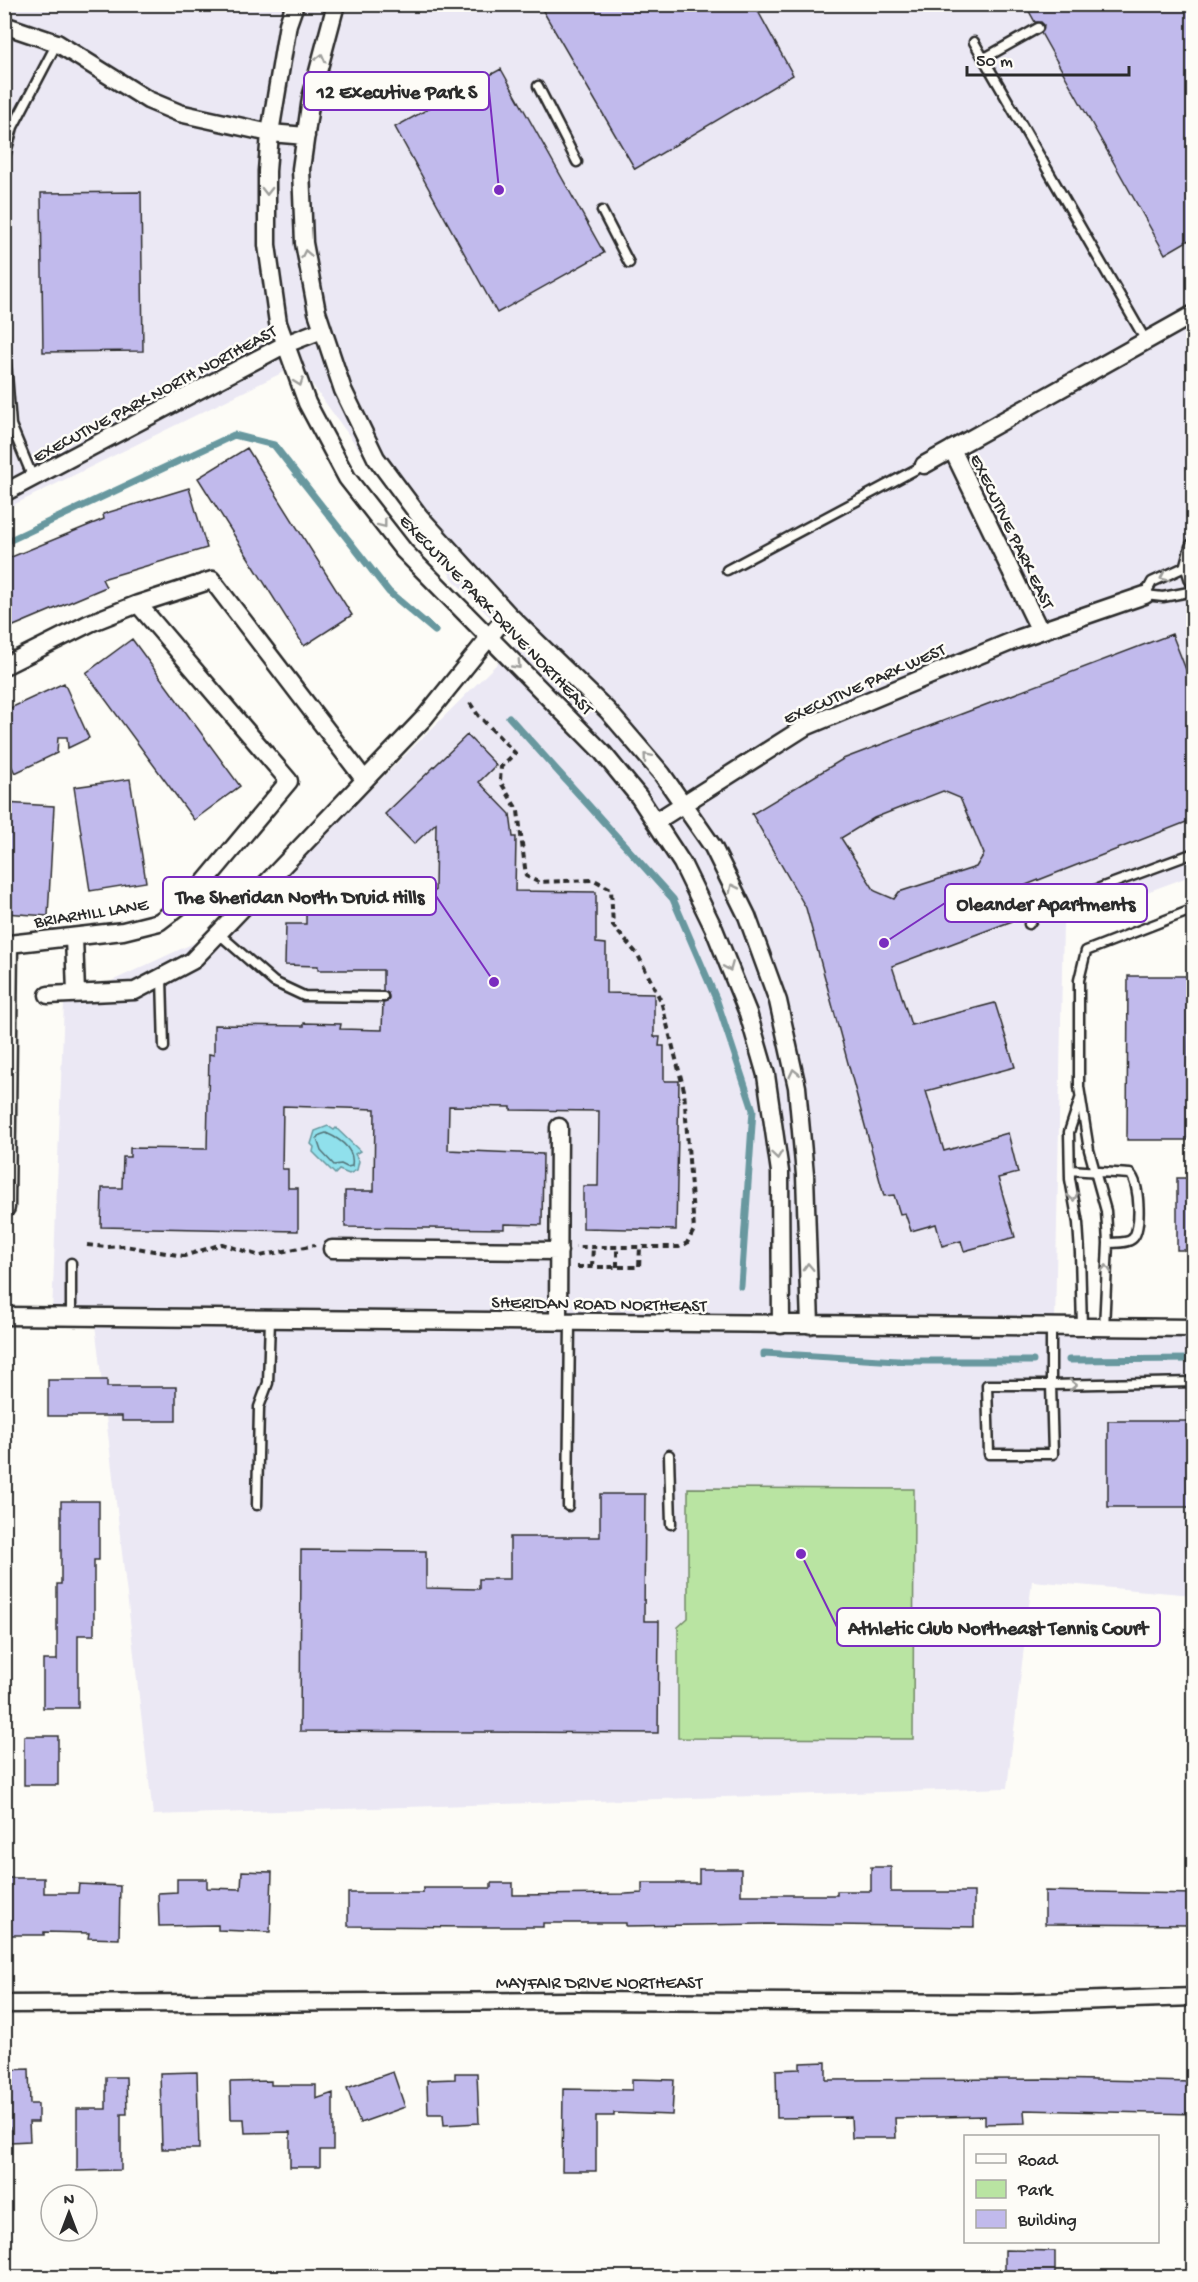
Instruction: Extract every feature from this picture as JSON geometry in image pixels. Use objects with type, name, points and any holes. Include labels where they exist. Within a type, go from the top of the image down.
[{"type":"street","name":"EXECUTIVE PARK DRIVE NORTHEAST","points":[[295,4],[288,24],[270,133],[267,171],[267,245],[278,322],[307,403],[347,477],[404,551],[591,739],[623,775],[655,822]]},
{"type":"street","name":"EXECUTIVE PARK DRIVE NORTHEAST","points":[[336,4],[311,98],[302,169],[304,243],[322,330],[343,390],[376,458],[420,517],[508,614],[608,711],[662,774],[681,804]]},
{"type":"street","points":[[4,25],[57,43],[148,100],[179,113],[270,133],[306,136]]},
{"type":"street","points":[[924,465],[1194,314]]},
{"type":"street","name":"EXECUTIVE PARK NORTH NORTHEAST","points":[[4,493],[286,344],[322,330]]},
{"type":"street","name":"EXECUTIVE PARK EAST","points":[[952,449],[1040,631]]},
{"type":"street","points":[[1191,573],[1194,547]]},
{"type":"street","points":[[4,666],[90,623],[138,604],[212,580],[364,779]]},
{"type":"street","name":"EXECUTIVE PARK WEST","points":[[655,822],[805,727],[952,665],[1040,631],[1145,595]]},
{"type":"street","name":"BRIARHILL LANE","points":[[6,1208],[9,944],[123,931],[159,922],[193,896],[289,781],[138,604]]},
{"type":"street","points":[[48,995],[135,991],[192,961],[424,718],[508,614]]},
{"type":"street","points":[[681,804],[713,847],[747,916],[778,1001],[797,1087],[805,1175],[810,1325]]},
{"type":"street","points":[[655,822],[682,863],[714,929],[748,1012],[766,1075],[780,1172],[781,1325]]},
{"type":"street","points":[[74,936],[76,993]]},
{"type":"street","points":[[560,1127],[559,1251],[564,1322]]},
{"type":"street","points":[[332,1249],[559,1251]]},
{"type":"street","name":"SHERIDAN ROAD NORTHEAST","points":[[4,1316],[1194,1328]]},
{"type":"street","name":"MAYFAIR DRIVE NORTHEAST","points":[[4,2004],[574,2001],[1013,2003],[1194,1997]]},
{"type":"lane","points":[[983,59],[1038,28]]},
{"type":"lane","points":[[974,42],[1146,341]]},
{"type":"lane","points":[[4,160],[13,127],[57,43]]},
{"type":"lane","points":[[538,86],[577,162]]},
{"type":"lane","points":[[602,210],[629,263]]},
{"type":"lane","points":[[4,335],[11,425],[33,478]]},
{"type":"lane","points":[[727,570],[924,465]]},
{"type":"lane","points":[[1191,573],[1152,582],[1145,595],[1163,597],[1194,591]]},
{"type":"lane","points":[[1029,924],[1038,911],[1194,853]]},
{"type":"lane","points":[[1104,1328],[1108,1243],[1106,1211],[1094,1171],[1080,1098],[1079,980],[1086,951],[1194,909]]},
{"type":"lane","points":[[218,933],[274,982],[304,996],[383,997]]},
{"type":"lane","points":[[162,978],[164,1047]]},
{"type":"lane","points":[[1080,1098],[1069,1132],[1070,1170],[1078,1223],[1082,1327]]},
{"type":"lane","points":[[1070,1170],[1130,1174],[1136,1179],[1137,1231],[1134,1238],[1126,1242],[1108,1243]]},
{"type":"lane","points":[[71,1263],[71,1318]]},
{"type":"lane","points":[[257,1505],[259,1407],[268,1383],[270,1319]]},
{"type":"lane","points":[[564,1322],[568,1506]]},
{"type":"lane","points":[[1051,1328],[1051,1385],[1053,1454],[989,1454],[987,1385],[1051,1385],[1194,1382]]},
{"type":"lane","points":[[669,1455],[671,1524]]},
{"type":"path","points":[[470,703],[478,715],[515,753],[501,767],[501,780],[518,811],[526,876],[538,882],[594,880],[611,889],[613,926],[638,955],[661,1001],[684,1090],[694,1230],[687,1244],[679,1247],[575,1247],[575,1276]]},
{"type":"path","points":[[87,1245],[125,1246],[184,1256],[222,1244],[260,1256],[320,1244],[332,1249]]},
{"type":"path","points":[[592,1267],[593,1246]]},
{"type":"path","points":[[617,1247],[617,1267]]},
{"type":"path","points":[[574,1267],[639,1267],[640,1247]]},
{"type":"shaded area","points":[[5,5],[1193,5],[1193,875],[1063,923],[1055,1325],[1193,1325],[1193,1595],[1032,1581],[1007,1788],[153,1815],[94,1316],[52,1314],[64,1003],[235,924],[517,644],[456,583],[298,365],[5,509]]},
{"type":"green space","points":[[688,1488],[914,1489],[913,1739],[678,1738],[678,1627],[688,1618]]},
{"type":"water","points":[[328,1126],[334,1130],[336,1128],[360,1151],[355,1154],[359,1161],[357,1170],[349,1174],[339,1170],[335,1174],[313,1152],[314,1147],[311,1144],[315,1131]]},
{"type":"building","points":[[539,4],[754,4],[793,75],[635,169]]},
{"type":"building","points":[[1025,4],[1194,4],[1194,237],[1165,254],[1041,33],[1044,25],[1041,22],[1035,22]]},
{"type":"building","points":[[501,69],[604,253],[497,313],[395,127]]},
{"type":"building","points":[[141,192],[143,351],[43,352],[41,193]]},
{"type":"building","points":[[247,448],[352,615],[304,646],[198,478]]},
{"type":"building","points":[[189,488],[207,548],[102,579],[106,587],[4,630],[4,560],[104,519],[103,514]]},
{"type":"building","points":[[1172,634],[1194,690],[1194,819],[1026,885],[1031,898],[1008,907],[1015,920],[892,966],[911,1025],[995,1003],[1015,1067],[926,1091],[944,1151],[1008,1133],[1018,1173],[998,1178],[1015,1237],[964,1251],[961,1241],[942,1246],[936,1224],[911,1231],[905,1213],[900,1214],[894,1195],[884,1196],[806,908],[752,814],[843,759]],"holes":[[[943,791],[960,798],[984,854],[976,867],[899,892],[894,899],[875,891],[841,838],[874,818]]]},
{"type":"building","points":[[132,639],[240,786],[194,820],[86,673]]},
{"type":"building","points":[[64,683],[89,738],[68,748],[67,737],[58,737],[57,753],[15,773],[4,751],[4,711]]},
{"type":"building","points":[[467,735],[496,765],[479,782],[510,814],[513,837],[516,837],[515,891],[596,892],[596,943],[606,944],[606,993],[654,994],[654,1037],[660,1037],[659,1046],[664,1046],[664,1081],[679,1081],[676,1230],[583,1228],[583,1186],[598,1186],[599,1111],[511,1110],[511,1107],[449,1106],[448,1150],[543,1154],[542,1225],[504,1224],[504,1229],[345,1227],[345,1191],[374,1191],[375,1109],[283,1106],[282,1169],[288,1169],[288,1188],[298,1188],[298,1231],[101,1227],[102,1188],[122,1188],[123,1157],[130,1157],[130,1148],[207,1149],[209,1054],[214,1055],[214,1025],[341,1024],[340,1029],[382,1030],[383,1003],[389,998],[388,993],[383,991],[383,970],[318,970],[318,966],[285,965],[286,924],[306,924],[306,894],[317,894],[317,889],[435,891],[436,823],[414,844],[385,814]]},
{"type":"building","points":[[130,779],[146,882],[90,891],[74,787]]},
{"type":"building","points":[[4,803],[54,806],[48,916],[4,913]]},
{"type":"building","points":[[1128,976],[1189,976],[1188,1140],[1127,1140]]},
{"type":"building","points":[[1177,1178],[1194,1178],[1194,1250],[1177,1250]]},
{"type":"building","points":[[48,1380],[107,1380],[107,1387],[176,1387],[176,1421],[122,1421],[122,1416],[48,1416]]},
{"type":"building","points":[[1108,1421],[1194,1421],[1194,1507],[1108,1507]]},
{"type":"building","points":[[600,1494],[645,1494],[644,1621],[659,1621],[658,1733],[300,1731],[301,1550],[426,1551],[426,1588],[479,1589],[479,1579],[510,1579],[510,1537],[600,1537]]},
{"type":"building","points":[[61,1501],[99,1501],[99,1560],[94,1560],[94,1635],[78,1635],[78,1708],[43,1708],[43,1660],[57,1660],[57,1584],[61,1584]]},
{"type":"building","points":[[24,1736],[58,1736],[58,1785],[24,1785]]},
{"type":"building","points":[[871,1867],[891,1867],[891,1892],[974,1892],[974,1927],[766,1924],[626,1926],[626,1923],[543,1923],[543,1927],[348,1926],[348,1893],[423,1893],[423,1888],[491,1888],[491,1883],[513,1883],[513,1895],[626,1894],[642,1893],[642,1883],[699,1883],[699,1869],[741,1869],[741,1895],[837,1895],[837,1891],[871,1891]]},
{"type":"building","points":[[242,1871],[272,1872],[270,1932],[218,1930],[218,1925],[159,1926],[158,1893],[177,1892],[177,1879],[207,1879],[207,1888],[241,1889]]},
{"type":"building","points":[[4,1878],[44,1878],[44,1893],[78,1893],[79,1884],[120,1886],[119,1939],[88,1938],[89,1933],[44,1932],[44,1935],[4,1935]]},
{"type":"building","points":[[1045,1891],[1194,1894],[1194,1925],[1045,1924]]},
{"type":"building","points":[[826,2062],[826,2080],[1048,2079],[1194,2082],[1194,2114],[1024,2110],[1025,2123],[985,2124],[985,2116],[895,2118],[896,2138],[852,2138],[851,2117],[777,2118],[776,2070],[800,2069],[800,2063]]},
{"type":"building","points":[[29,2069],[30,2104],[38,2104],[38,2122],[29,2122],[30,2141],[10,2142],[10,2128],[4,2128],[4,2070]]},
{"type":"building","points":[[197,2072],[199,2149],[162,2149],[160,2073]]},
{"type":"building","points":[[393,2072],[405,2107],[360,2123],[347,2088]]},
{"type":"building","points":[[455,2073],[477,2073],[479,2123],[444,2125],[443,2114],[428,2114],[427,2080],[455,2079]]},
{"type":"building","points":[[106,2077],[126,2077],[127,2114],[121,2114],[121,2170],[77,2171],[77,2109],[106,2109]]},
{"type":"building","points":[[632,2079],[674,2080],[672,2115],[614,2113],[614,2116],[596,2116],[596,2171],[562,2171],[563,2089],[632,2090]]},
{"type":"building","points":[[271,2081],[271,2085],[316,2085],[316,2099],[333,2093],[333,2150],[320,2150],[320,2167],[290,2167],[290,2132],[245,2133],[244,2119],[231,2119],[230,2082]]},
{"type":"building","points":[[1005,2250],[1055,2251],[1055,2277],[1005,2277]]},
{"type":"waterway","points":[[4,543],[234,435],[274,445],[389,592],[435,631]]},
{"type":"waterway","points":[[509,717],[673,899],[717,1001],[753,1110],[741,1286]]},
{"type":"waterway","points":[[764,1355],[764,1353],[897,1361],[1033,1361]]},
{"type":"waterway","points":[[1069,1360],[1194,1359]]},
{"type":"place","name":"12 Executive Park S","points":[[499,190]]},
{"type":"place","name":"Oleander Apartments","points":[[884,943]]},
{"type":"place","name":"The Sheridan North Druid Hills","points":[[494,982]]},
{"type":"place","name":"Athletic Club Northeast Tennis Court","points":[[801,1554]]}]
